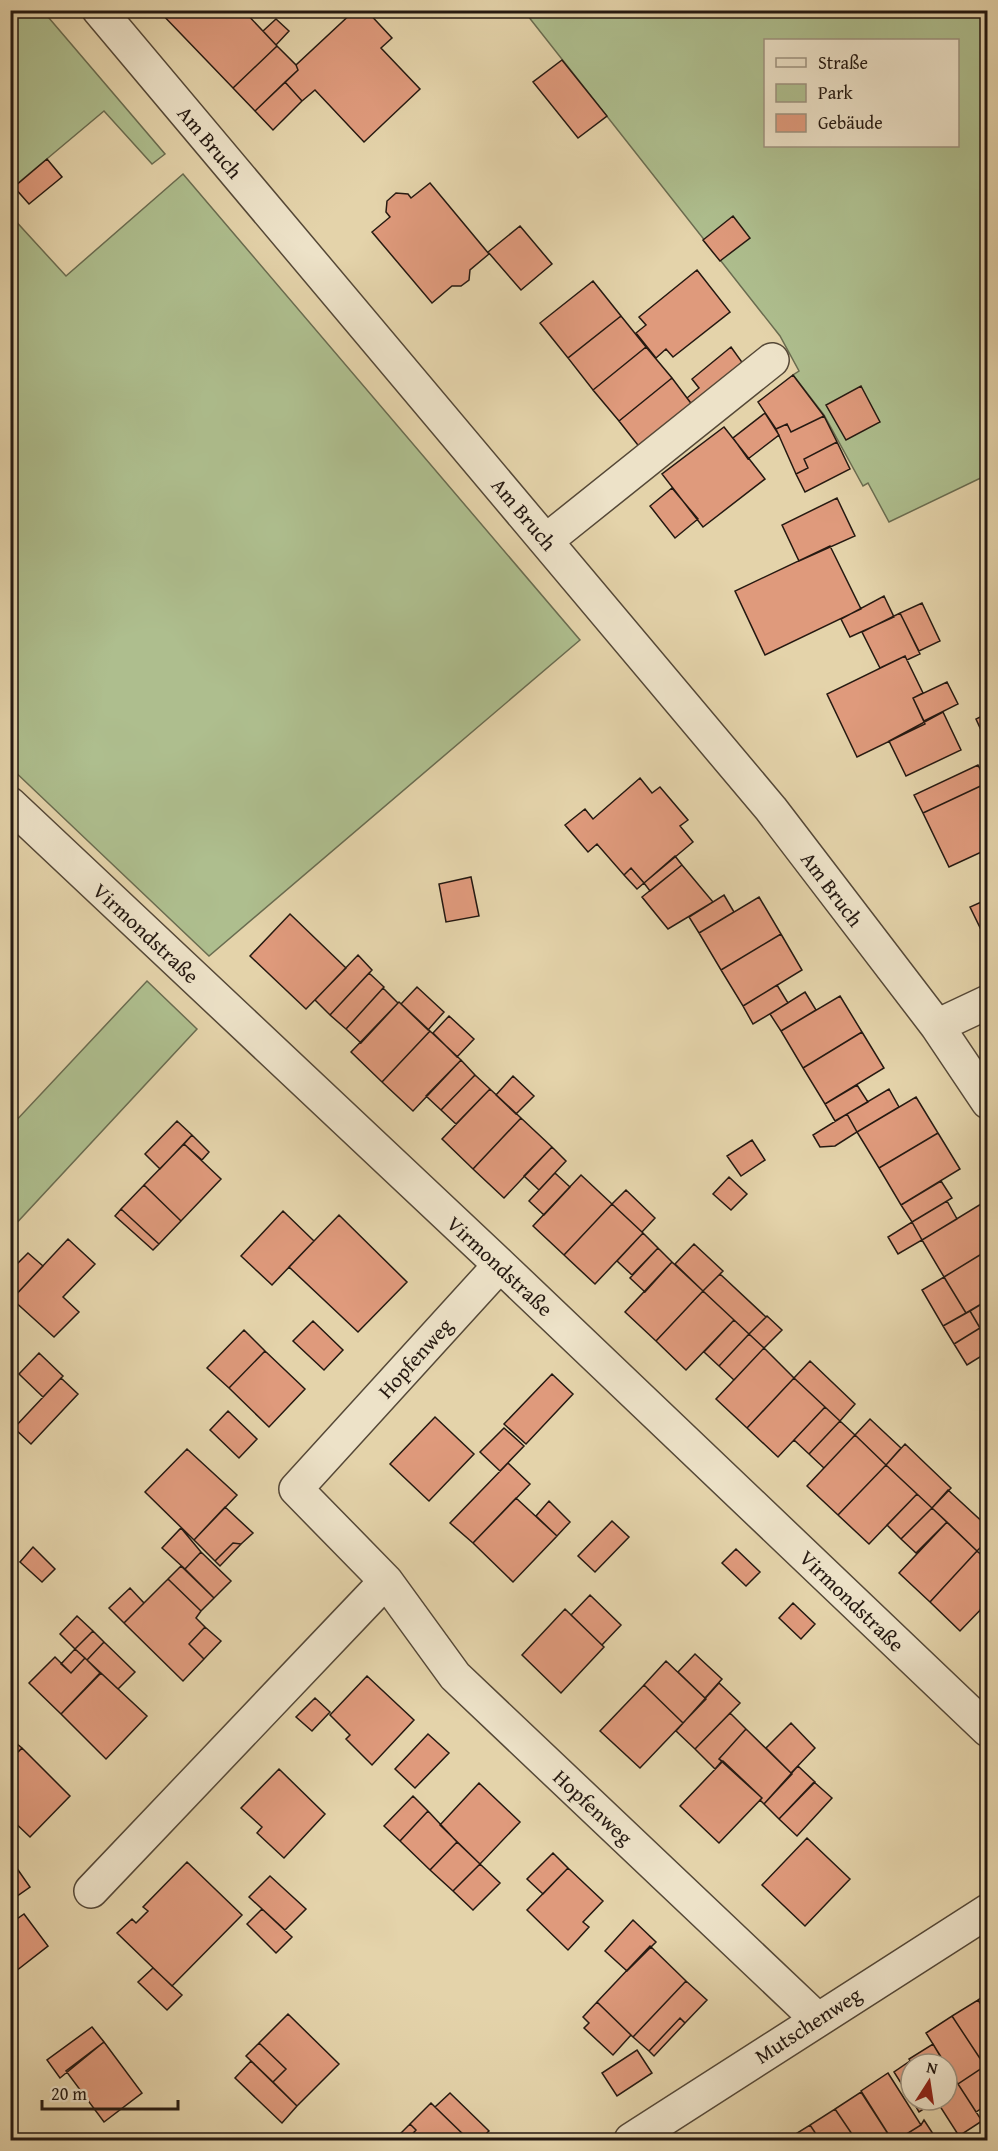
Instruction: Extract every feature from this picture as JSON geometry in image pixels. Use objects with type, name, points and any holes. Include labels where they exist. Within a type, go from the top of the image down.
[{"type":"street","name":"Am Bruch","points":[[99,10],[771,809],[937,1026],[987,1102]]},
{"type":"street","points":[[547,540],[772,360]]},
{"type":"street","name":"Virmondstraße","points":[[10,804],[500,1265],[987,1730]]},
{"type":"street","points":[[937,1026],[987,1002]]},
{"type":"street","name":"Hopfenweg","points":[[500,1265],[296,1489],[386,1581],[455,1676],[817,2019]]},
{"type":"street","points":[[91,1891],[386,1581]]},
{"type":"street","name":"Mutschenweg","points":[[631,2140],[987,1911]]},
{"type":"green space","points":[[11,10],[43,11],[165,154],[152,164],[104,111],[11,189]]},
{"type":"green space","points":[[524,11],[987,11],[987,475],[889,522],[868,483],[863,486],[824,415],[793,375],[799,371],[780,336]]},
{"type":"green space","points":[[183,174],[580,640],[209,956],[10,767],[11,216],[66,276]]},
{"type":"green space","points":[[147,981],[197,1029],[11,1229],[11,1126]]},
{"type":"building","points":[[158,10],[243,10],[277,46],[233,88]]},
{"type":"building","points":[[355,10],[366,10],[392,38],[381,48],[420,89],[364,142],[315,90],[302,101],[285,82],[298,70],[296,65]]},
{"type":"building","points":[[276,19],[289,31],[276,45],[263,31]]},
{"type":"building","points":[[277,46],[298,70],[255,111],[233,88]]},
{"type":"building","points":[[562,60],[607,116],[578,138],[533,82]]},
{"type":"building","points":[[285,82],[302,101],[273,130],[255,111]]},
{"type":"building","points":[[47,159],[62,177],[29,204],[14,187]]},
{"type":"building","points":[[430,183],[489,254],[470,270],[469,280],[461,286],[452,286],[432,303],[372,232],[390,217],[386,212],[387,201],[396,193],[408,194],[411,198]]},
{"type":"building","points":[[733,216],[750,238],[720,261],[703,240]]},
{"type":"building","points":[[520,226],[552,264],[521,290],[488,252]]},
{"type":"building","points":[[697,270],[730,312],[673,357],[666,349],[656,358],[636,333],[646,325],[639,317]]},
{"type":"building","points":[[593,281],[621,316],[568,358],[540,323]]},
{"type":"building","points":[[621,316],[646,347],[593,390],[568,358]]},
{"type":"building","points":[[646,347],[672,378],[619,421],[593,390]]},
{"type":"building","points":[[731,347],[744,365],[693,406],[687,398],[699,388],[692,379]]},
{"type":"building","points":[[793,375],[824,416],[791,432],[787,424],[776,429],[758,402]]},
{"type":"building","points":[[672,378],[693,406],[641,449],[619,421]]},
{"type":"building","points":[[861,386],[880,422],[846,440],[826,405]]},
{"type":"building","points":[[765,413],[779,435],[748,459],[733,438]]},
{"type":"building","points":[[824,416],[837,442],[804,459],[808,468],[796,474],[776,429],[787,424],[791,432]]},
{"type":"building","points":[[724,427],[765,479],[703,527],[662,474]]},
{"type":"building","points":[[837,442],[850,469],[805,492],[796,474],[808,468],[804,459]]},
{"type":"building","points":[[672,488],[698,519],[675,538],[650,506]]},
{"type":"building","points":[[837,498],[855,536],[799,561],[782,525]]},
{"type":"building","points":[[830,546],[861,609],[765,655],[735,591]]},
{"type":"building","points":[[884,596],[894,617],[850,637],[841,619]]},
{"type":"building","points":[[922,603],[940,641],[919,651],[900,613]]},
{"type":"building","points":[[900,613],[920,654],[907,660],[905,656],[880,668],[862,632]]},
{"type":"building","points":[[905,656],[923,693],[913,698],[925,724],[857,757],[827,694]]},
{"type":"building","points":[[947,682],[958,704],[924,721],[913,698]]},
{"type":"building","points":[[943,712],[961,750],[906,776],[889,741]]},
{"type":"building","points":[[988,713],[988,740],[986,741],[976,719]]},
{"type":"building","points":[[978,765],[987,783],[923,813],[914,795]]},
{"type":"building","points":[[640,778],[652,793],[660,787],[688,820],[680,826],[693,842],[644,883],[631,868],[624,875],[597,844],[588,852],[565,825],[585,809],[593,819]]},
{"type":"building","points":[[987,783],[988,849],[949,867],[923,813]]},
{"type":"building","points":[[675,856],[682,865],[650,891],[644,883]]},
{"type":"building","points":[[682,865],[713,902],[668,929],[642,897]]},
{"type":"building","points":[[631,868],[644,883],[637,889],[624,875]]},
{"type":"building","points":[[471,877],[479,916],[446,922],[439,884]]},
{"type":"building","points":[[724,895],[734,912],[699,933],[689,917]]},
{"type":"building","points":[[759,897],[781,934],[721,970],[699,933]]},
{"type":"building","points":[[988,899],[988,944],[970,907]]},
{"type":"building","points":[[290,914],[346,968],[306,1009],[250,956]]},
{"type":"building","points":[[781,934],[802,970],[743,1006],[721,970]]},
{"type":"building","points":[[358,955],[372,970],[330,1015],[315,1000]]},
{"type":"building","points":[[369,973],[384,987],[346,1029],[330,1015]]},
{"type":"building","points":[[777,985],[788,1003],[753,1024],[743,1006]]},
{"type":"building","points":[[417,987],[444,1012],[428,1030],[401,1004]]},
{"type":"building","points":[[383,988],[398,1003],[361,1043],[346,1029]]},
{"type":"building","points":[[805,992],[816,1010],[781,1031],[770,1014]]},
{"type":"building","points":[[840,996],[862,1032],[803,1068],[781,1031]]},
{"type":"building","points":[[399,1002],[430,1031],[382,1082],[351,1052]]},
{"type":"building","points":[[449,1016],[474,1039],[457,1057],[433,1033]]},
{"type":"building","points":[[430,1031],[461,1060],[413,1111],[382,1082]]},
{"type":"building","points":[[862,1032],[884,1068],[825,1104],[803,1068]]},
{"type":"building","points":[[461,1060],[475,1075],[441,1110],[426,1096]]},
{"type":"building","points":[[475,1075],[490,1089],[456,1124],[441,1110]]},
{"type":"building","points":[[513,1076],[534,1096],[516,1114],[496,1095]]},
{"type":"building","points":[[857,1085],[868,1102],[835,1121],[825,1104]]},
{"type":"building","points":[[490,1089],[521,1118],[473,1169],[442,1139]]},
{"type":"building","points":[[889,1089],[899,1107],[857,1132],[847,1114]]},
{"type":"building","points":[[916,1097],[938,1133],[879,1168],[857,1132]]},
{"type":"building","points":[[847,1114],[857,1132],[835,1146],[820,1147],[813,1135]]},
{"type":"building","points":[[521,1118],[552,1147],[504,1198],[473,1169]]},
{"type":"building","points":[[177,1121],[192,1135],[160,1169],[145,1154]]},
{"type":"building","points":[[938,1133],[960,1169],[901,1205],[879,1168]]},
{"type":"building","points":[[192,1135],[209,1152],[202,1160],[184,1144]]},
{"type":"building","points":[[752,1140],[765,1160],[741,1176],[727,1156]]},
{"type":"building","points":[[184,1144],[221,1179],[181,1221],[144,1185]]},
{"type":"building","points":[[552,1147],[566,1161],[539,1190],[524,1176]]},
{"type":"building","points":[[555,1173],[570,1187],[544,1215],[529,1201]]},
{"type":"building","points":[[581,1175],[612,1204],[564,1255],[533,1226]]},
{"type":"building","points":[[729,1177],[747,1194],[731,1210],[713,1194]]},
{"type":"building","points":[[941,1181],[952,1198],[912,1222],[901,1205]]},
{"type":"building","points":[[144,1185],[181,1221],[159,1244],[121,1209]]},
{"type":"building","points":[[626,1190],[655,1218],[642,1232],[612,1204]]},
{"type":"building","points":[[947,1201],[957,1219],[922,1240],[912,1222]]},
{"type":"building","points":[[612,1204],[643,1233],[595,1284],[564,1255]]},
{"type":"building","points":[[981,1204],[988,1214],[988,1250],[944,1277],[922,1240]]},
{"type":"building","points":[[121,1209],[159,1244],[153,1250],[115,1216]]},
{"type":"building","points":[[283,1211],[314,1241],[272,1285],[241,1256]]},
{"type":"building","points":[[339,1215],[407,1282],[358,1332],[289,1267]]},
{"type":"building","points":[[912,1222],[922,1240],[898,1254],[888,1237]]},
{"type":"building","points":[[643,1233],[658,1248],[632,1275],[617,1261]]},
{"type":"building","points":[[68,1239],[95,1264],[63,1297],[79,1312],[54,1337],[12,1299]]},
{"type":"building","points":[[694,1244],[723,1271],[703,1291],[675,1264]]},
{"type":"building","points":[[658,1248],[672,1262],[645,1292],[630,1278]]},
{"type":"building","points":[[988,1250],[988,1300],[966,1313],[944,1277]]},
{"type":"building","points":[[28,1253],[43,1266],[10,1301],[10,1271]]},
{"type":"building","points":[[672,1262],[703,1291],[656,1341],[625,1312]]},
{"type":"building","points":[[720,1274],[766,1317],[749,1334],[703,1291]]},
{"type":"building","points":[[944,1277],[966,1313],[943,1326],[922,1290]]},
{"type":"building","points":[[703,1291],[734,1320],[686,1370],[656,1341]]},
{"type":"building","points":[[988,1300],[988,1324],[980,1328],[970,1311]]},
{"type":"building","points":[[970,1311],[980,1328],[954,1344],[943,1326]]},
{"type":"building","points":[[767,1316],[782,1330],[764,1348],[749,1334]]},
{"type":"building","points":[[734,1320],[749,1334],[719,1366],[704,1352]]},
{"type":"building","points":[[313,1321],[343,1350],[324,1370],[293,1341]]},
{"type":"building","points":[[980,1328],[988,1340],[988,1352],[967,1365],[954,1344]]},
{"type":"building","points":[[244,1330],[265,1351],[229,1388],[207,1368]]},
{"type":"building","points":[[749,1334],[764,1348],[734,1380],[719,1366]]},
{"type":"building","points":[[764,1348],[794,1378],[747,1428],[716,1399]]},
{"type":"building","points":[[265,1351],[305,1389],[269,1427],[229,1388]]},
{"type":"building","points":[[39,1353],[63,1376],[43,1397],[19,1374]]},
{"type":"building","points":[[810,1361],[855,1404],[840,1421],[794,1378]]},
{"type":"building","points":[[552,1374],[573,1394],[526,1444],[504,1424]]},
{"type":"building","points":[[61,1378],[78,1394],[31,1444],[14,1428]]},
{"type":"building","points":[[794,1378],[825,1407],[778,1457],[747,1428]]},
{"type":"building","points":[[825,1407],[840,1421],[809,1454],[794,1440]]},
{"type":"building","points":[[228,1411],[257,1439],[239,1458],[210,1430]]},
{"type":"building","points":[[435,1417],[474,1454],[429,1501],[390,1464]]},
{"type":"building","points":[[870,1419],[901,1448],[886,1465],[855,1435]]},
{"type":"building","points":[[840,1421],[855,1435],[824,1468],[809,1454]]},
{"type":"building","points":[[504,1428],[524,1446],[500,1471],[480,1452]]},
{"type":"building","points":[[855,1435],[886,1465],[838,1515],[807,1486]]},
{"type":"building","points":[[905,1444],[951,1488],[932,1508],[886,1465]]},
{"type":"building","points":[[187,1449],[237,1495],[194,1540],[145,1492]]},
{"type":"building","points":[[508,1463],[530,1484],[473,1543],[450,1523]]},
{"type":"building","points":[[886,1465],[917,1494],[869,1544],[838,1515]]},
{"type":"building","points":[[948,1490],[988,1527],[988,1540],[977,1551],[932,1508]]},
{"type":"building","points":[[917,1494],[932,1508],[901,1539],[887,1525]]},
{"type":"building","points":[[516,1498],[557,1536],[513,1582],[473,1543]]},
{"type":"building","points":[[549,1501],[570,1522],[557,1536],[536,1516]]},
{"type":"building","points":[[225,1507],[253,1533],[241,1544],[233,1543],[215,1561],[194,1540]]},
{"type":"building","points":[[932,1508],[947,1522],[916,1553],[901,1539]]},
{"type":"building","points":[[612,1521],[629,1537],[595,1572],[578,1556]]},
{"type":"building","points":[[947,1522],[977,1551],[930,1602],[899,1573]]},
{"type":"building","points":[[181,1528],[201,1552],[185,1569],[162,1548]]},
{"type":"building","points":[[233,1543],[241,1544],[220,1566],[215,1561]]},
{"type":"building","points":[[33,1547],[55,1569],[42,1582],[20,1562]]},
{"type":"building","points":[[736,1549],[760,1572],[746,1586],[722,1563]]},
{"type":"building","points":[[977,1551],[988,1561],[988,1602],[960,1631],[930,1602]]},
{"type":"building","points":[[201,1552],[231,1581],[214,1598],[185,1569]]},
{"type":"building","points":[[181,1566],[214,1598],[201,1611],[168,1579]]},
{"type":"building","points":[[168,1579],[201,1611],[196,1618],[205,1627],[189,1644],[204,1659],[183,1681],[124,1623]]},
{"type":"building","points":[[130,1588],[144,1603],[124,1623],[109,1608]]},
{"type":"building","points":[[590,1595],[621,1625],[602,1645],[571,1615]]},
{"type":"building","points":[[988,1602],[988,1617],[980,1610]]},
{"type":"building","points":[[793,1603],[815,1624],[801,1639],[779,1618]]},
{"type":"building","points":[[565,1609],[604,1647],[561,1693],[522,1655]]},
{"type":"building","points":[[77,1616],[93,1631],[75,1649],[60,1634]]},
{"type":"building","points":[[205,1627],[221,1641],[204,1659],[189,1644]]},
{"type":"building","points":[[93,1631],[104,1642],[87,1660],[75,1649]]},
{"type":"building","points":[[104,1642],[135,1672],[118,1689],[87,1660]]},
{"type":"building","points":[[75,1649],[85,1658],[71,1673],[61,1664]]},
{"type":"building","points":[[695,1654],[722,1679],[705,1698],[678,1672]]},
{"type":"building","points":[[55,1657],[71,1673],[85,1658],[100,1673],[61,1714],[29,1683]]},
{"type":"building","points":[[666,1661],[706,1699],[683,1723],[644,1685]]},
{"type":"building","points":[[101,1673],[147,1716],[106,1759],[61,1714]]},
{"type":"building","points":[[367,1676],[414,1720],[372,1765],[346,1739],[350,1735],[330,1715]]},
{"type":"building","points":[[719,1683],[740,1703],[695,1749],[676,1731]]},
{"type":"building","points":[[644,1685],[683,1723],[640,1768],[600,1731]]},
{"type":"building","points":[[315,1698],[330,1712],[312,1731],[296,1717]]},
{"type":"building","points":[[730,1713],[746,1729],[719,1759],[722,1761],[715,1769],[695,1749]]},
{"type":"building","points":[[791,1723],[815,1748],[791,1773],[766,1748]]},
{"type":"building","points":[[746,1729],[792,1774],[764,1804],[760,1800],[762,1798],[719,1759]]},
{"type":"building","points":[[428,1734],[449,1753],[415,1788],[395,1769]]},
{"type":"building","points":[[10,1738],[22,1748],[10,1760]]},
{"type":"building","points":[[22,1748],[70,1796],[30,1837],[10,1818],[10,1760]]},
{"type":"building","points":[[723,1761],[762,1798],[719,1843],[680,1806]]},
{"type":"building","points":[[798,1766],[815,1782],[779,1819],[764,1804]]},
{"type":"building","points":[[279,1769],[325,1814],[284,1858],[257,1833],[262,1827],[241,1808]]},
{"type":"building","points":[[814,1782],[832,1798],[797,1836],[779,1819]]},
{"type":"building","points":[[479,1783],[520,1822],[480,1864],[440,1825]]},
{"type":"building","points":[[413,1796],[428,1811],[400,1841],[384,1826]]},
{"type":"building","points":[[428,1811],[457,1842],[430,1870],[400,1841]]},
{"type":"building","points":[[807,1838],[850,1879],[805,1926],[762,1885]]},
{"type":"building","points":[[457,1842],[480,1864],[453,1891],[430,1870]]},
{"type":"building","points":[[553,1853],[568,1868],[543,1894],[527,1879]]},
{"type":"building","points":[[187,1862],[242,1915],[172,1986],[117,1933],[132,1919],[136,1923],[148,1911],[143,1907]]},
{"type":"building","points":[[480,1864],[500,1883],[473,1910],[453,1891]]},
{"type":"building","points":[[16,1867],[30,1887],[10,1901],[10,1872]]},
{"type":"building","points":[[568,1868],[603,1901],[583,1922],[589,1927],[568,1950],[527,1910]]},
{"type":"building","points":[[270,1876],[306,1909],[285,1930],[249,1897]]},
{"type":"building","points":[[262,1909],[292,1937],[276,1953],[247,1924]]},
{"type":"building","points":[[24,1914],[48,1946],[16,1971],[10,1964],[10,1924]]},
{"type":"building","points":[[633,1920],[656,1942],[627,1971],[605,1951]]},
{"type":"building","points":[[650,1946],[686,1981],[633,2037],[597,2002]]},
{"type":"building","points":[[153,1968],[182,1995],[167,2010],[138,1982]]},
{"type":"building","points":[[686,1981],[707,2000],[685,2023],[680,2018],[649,2051],[633,2037]]},
{"type":"building","points":[[988,1993],[988,2015],[978,2000]]},
{"type":"building","points":[[978,2000],[988,2015],[988,2064],[985,2066],[952,2016]]},
{"type":"building","points":[[597,2002],[631,2035],[613,2055],[584,2028],[589,2023],[583,2017]]},
{"type":"building","points":[[288,2014],[339,2064],[297,2106],[273,2082],[286,2069],[259,2043]]},
{"type":"building","points":[[952,2016],[985,2066],[959,2083],[959,2052],[938,2052],[926,2033]]},
{"type":"building","points":[[680,2018],[685,2023],[654,2056],[649,2051]]},
{"type":"building","points":[[92,2027],[104,2042],[60,2078],[47,2060]]},
{"type":"building","points":[[104,2042],[142,2093],[104,2122],[66,2071]]},
{"type":"building","points":[[259,2043],[286,2069],[273,2082],[246,2056]]},
{"type":"building","points":[[933,2044],[938,2052],[920,2052]]},
{"type":"building","points":[[637,2050],[652,2073],[617,2096],[602,2073]]},
{"type":"building","points":[[251,2061],[297,2106],[282,2123],[235,2078]]},
{"type":"building","points":[[985,2066],[988,2070],[988,2104],[976,2112],[959,2083]]},
{"type":"building","points":[[899,2069],[899,2080],[894,2072]]},
{"type":"building","points":[[888,2073],[899,2090],[899,2112],[913,2112],[921,2125],[897,2140],[892,2140],[861,2091]]},
{"type":"building","points":[[959,2086],[982,2121],[959,2136],[944,2112],[959,2112]]},
{"type":"building","points":[[861,2092],[892,2140],[856,2140],[835,2109]]},
{"type":"building","points":[[450,2093],[489,2131],[479,2140],[469,2140],[435,2107]]},
{"type":"building","points":[[431,2103],[469,2140],[407,2140],[416,2130],[410,2124]]},
{"type":"building","points":[[835,2109],[856,2140],[820,2140],[810,2125]]},
{"type":"building","points":[[924,2120],[937,2140],[897,2140],[921,2125]]},
{"type":"building","points":[[410,2124],[416,2130],[407,2140],[394,2140]]},
{"type":"building","points":[[810,2125],[820,2140],[786,2140]]}]
